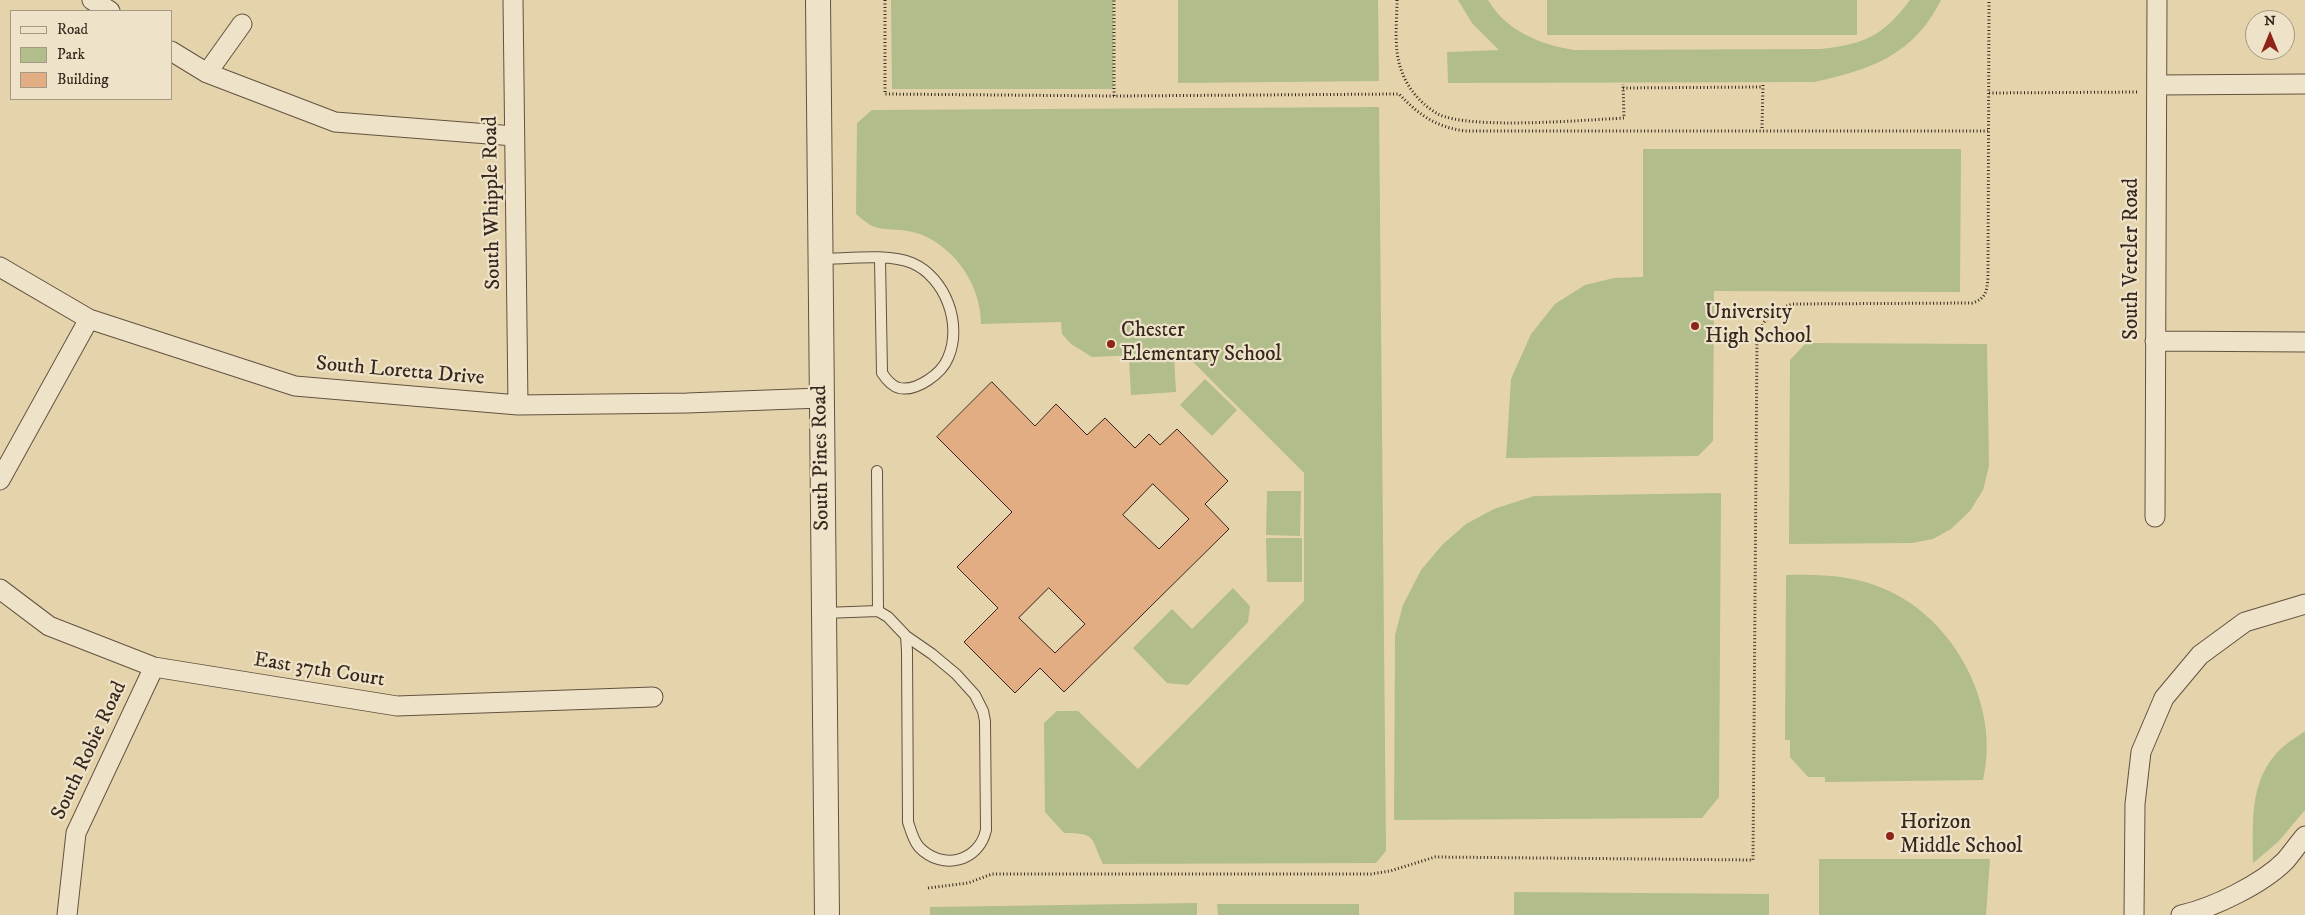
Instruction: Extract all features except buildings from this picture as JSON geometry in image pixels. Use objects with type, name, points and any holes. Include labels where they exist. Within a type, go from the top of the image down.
[{"type":"street","points":[[92,0],[108,10]]},
{"type":"street","name":"South Whipple Road","points":[[513,0],[518,405]]},
{"type":"street","name":"South Pines Road","points":[[818,0],[823,613],[828,915]]},
{"type":"street","name":"South Vercler Road","points":[[2155,517],[2157,0]]},
{"type":"street","points":[[207,73],[242,24]]},
{"type":"street","points":[[172,51],[207,73],[335,122],[514,136]]},
{"type":"street","points":[[2157,88],[2305,84]]},
{"type":"street","name":"South Loretta Drive","points":[[0,267],[89,319],[295,386],[518,405],[686,403],[821,398]]},
{"type":"street","points":[[0,480],[89,319]]},
{"type":"street","points":[[2156,341],[2305,342]]},
{"type":"street","name":"East 37th Court","points":[[0,589],[49,626],[154,667],[397,706],[653,697]]},
{"type":"street","points":[[2134,915],[2135,804],[2141,752],[2164,698],[2200,655],[2245,622],[2305,604]]},
{"type":"street","name":"South Robie Road","points":[[67,915],[76,833],[154,667]]},
{"type":"street","points":[[2181,915],[2198,911],[2245,890],[2284,862],[2305,836]]},
{"type":"lane","points":[[820,259],[880,259],[910,262],[923,269],[937,282],[946,298],[951,314],[952,344],[945,363],[933,376],[921,384],[908,388],[898,388],[889,383],[882,373],[880,259]]},
{"type":"lane","points":[[877,471],[878,611]]},
{"type":"lane","points":[[823,613],[878,611],[888,617],[906,636],[956,674],[975,695],[983,711],[986,746],[986,830],[980,844],[973,852],[959,861],[942,860],[933,857],[918,846],[912,836],[908,822],[908,651],[906,636]]},
{"type":"path","points":[[885,0],[885,94],[1114,96],[1399,94],[1418,114],[1432,122],[1449,129],[1465,131],[1988,130]]},
{"type":"path","points":[[1114,0],[1114,96]]},
{"type":"path","points":[[1397,0],[1397,52],[1401,70],[1409,86],[1418,97],[1440,114],[1458,119],[1487,122],[1624,118],[1624,86],[1763,85],[1762,128]]},
{"type":"path","points":[[928,888],[968,883],[992,874],[1371,874],[1390,871],[1435,857],[1753,860],[1757,350],[1760,329],[1765,319],[1772,313],[1793,304],[1972,303],[1980,301],[1985,296],[1988,277],[1989,0]]},
{"type":"path","points":[[1989,92],[2157,88]]},
{"type":"green space","points":[[891,0],[1113,0],[1113,89],[892,89]]},
{"type":"green space","points":[[1178,0],[1378,0],[1379,81],[1178,83]]},
{"type":"green space","points":[[1458,0],[1488,0],[1504,20],[1525,35],[1562,48],[1575,50],[1821,49],[1836,47],[1861,41],[1882,30],[1910,0],[1941,0],[1930,19],[1904,47],[1872,65],[1854,72],[1814,82],[1448,83],[1447,52],[1499,50],[1472,23]]},
{"type":"green space","points":[[1547,0],[1857,0],[1857,35],[1547,35]]},
{"type":"green space","points":[[1379,107],[1386,851],[1376,863],[1103,864],[1094,843],[1088,836],[1064,833],[1045,812],[1044,723],[1057,711],[1078,711],[1138,769],[1304,601],[1304,473],[1184,353],[1092,357],[1071,344],[1062,334],[1061,322],[981,324],[977,296],[971,283],[964,270],[945,249],[933,240],[920,234],[872,226],[856,214],[857,123],[872,110]]},
{"type":"green space","points":[[1643,149],[1961,149],[1960,292],[1714,291],[1713,441],[1698,456],[1506,458],[1511,379],[1531,334],[1555,304],[1585,285],[1614,278],[1643,277]]},
{"type":"green space","points":[[1806,343],[1987,344],[1989,466],[1983,490],[1970,511],[1951,529],[1933,539],[1912,543],[1789,544],[1790,360]]},
{"type":"green space","points":[[1174,356],[1176,392],[1131,395],[1129,359]]},
{"type":"green space","points":[[1205,379],[1237,410],[1212,436],[1180,405]]},
{"type":"green space","points":[[1267,491],[1301,491],[1300,536],[1266,535]]},
{"type":"green space","points":[[1721,493],[1719,797],[1702,818],[1394,820],[1395,635],[1403,605],[1421,570],[1443,544],[1466,524],[1494,509],[1534,496]]},
{"type":"green space","points":[[1266,538],[1302,538],[1302,582],[1267,582]]},
{"type":"green space","points":[[1786,575],[1837,576],[1875,585],[1911,604],[1933,622],[1952,644],[1967,669],[1978,696],[1985,724],[1987,752],[1983,780],[1825,782],[1825,777],[1808,777],[1790,757],[1790,740],[1785,740]]},
{"type":"green space","points":[[1233,588],[1250,606],[1248,622],[1188,685],[1167,683],[1133,648],[1172,609],[1192,629]]},
{"type":"green space","points":[[2305,731],[2305,810],[2278,842],[2253,863],[2254,806],[2261,779],[2278,752]]},
{"type":"green space","points":[[1819,859],[1990,859],[1986,915],[1819,915]]},
{"type":"green space","points":[[1514,892],[1769,894],[1769,915],[1514,915]]},
{"type":"green space","points":[[1197,903],[1197,915],[930,915],[930,907]]},
{"type":"green space","points":[[1217,904],[1359,904],[1359,915],[1218,915]]},
{"type":"place","name":"University High School","points":[[1695,326]]},
{"type":"place","name":"Chester Elementary School","points":[[1111,344]]},
{"type":"place","name":"Horizon Middle School","points":[[1890,836]]}]
